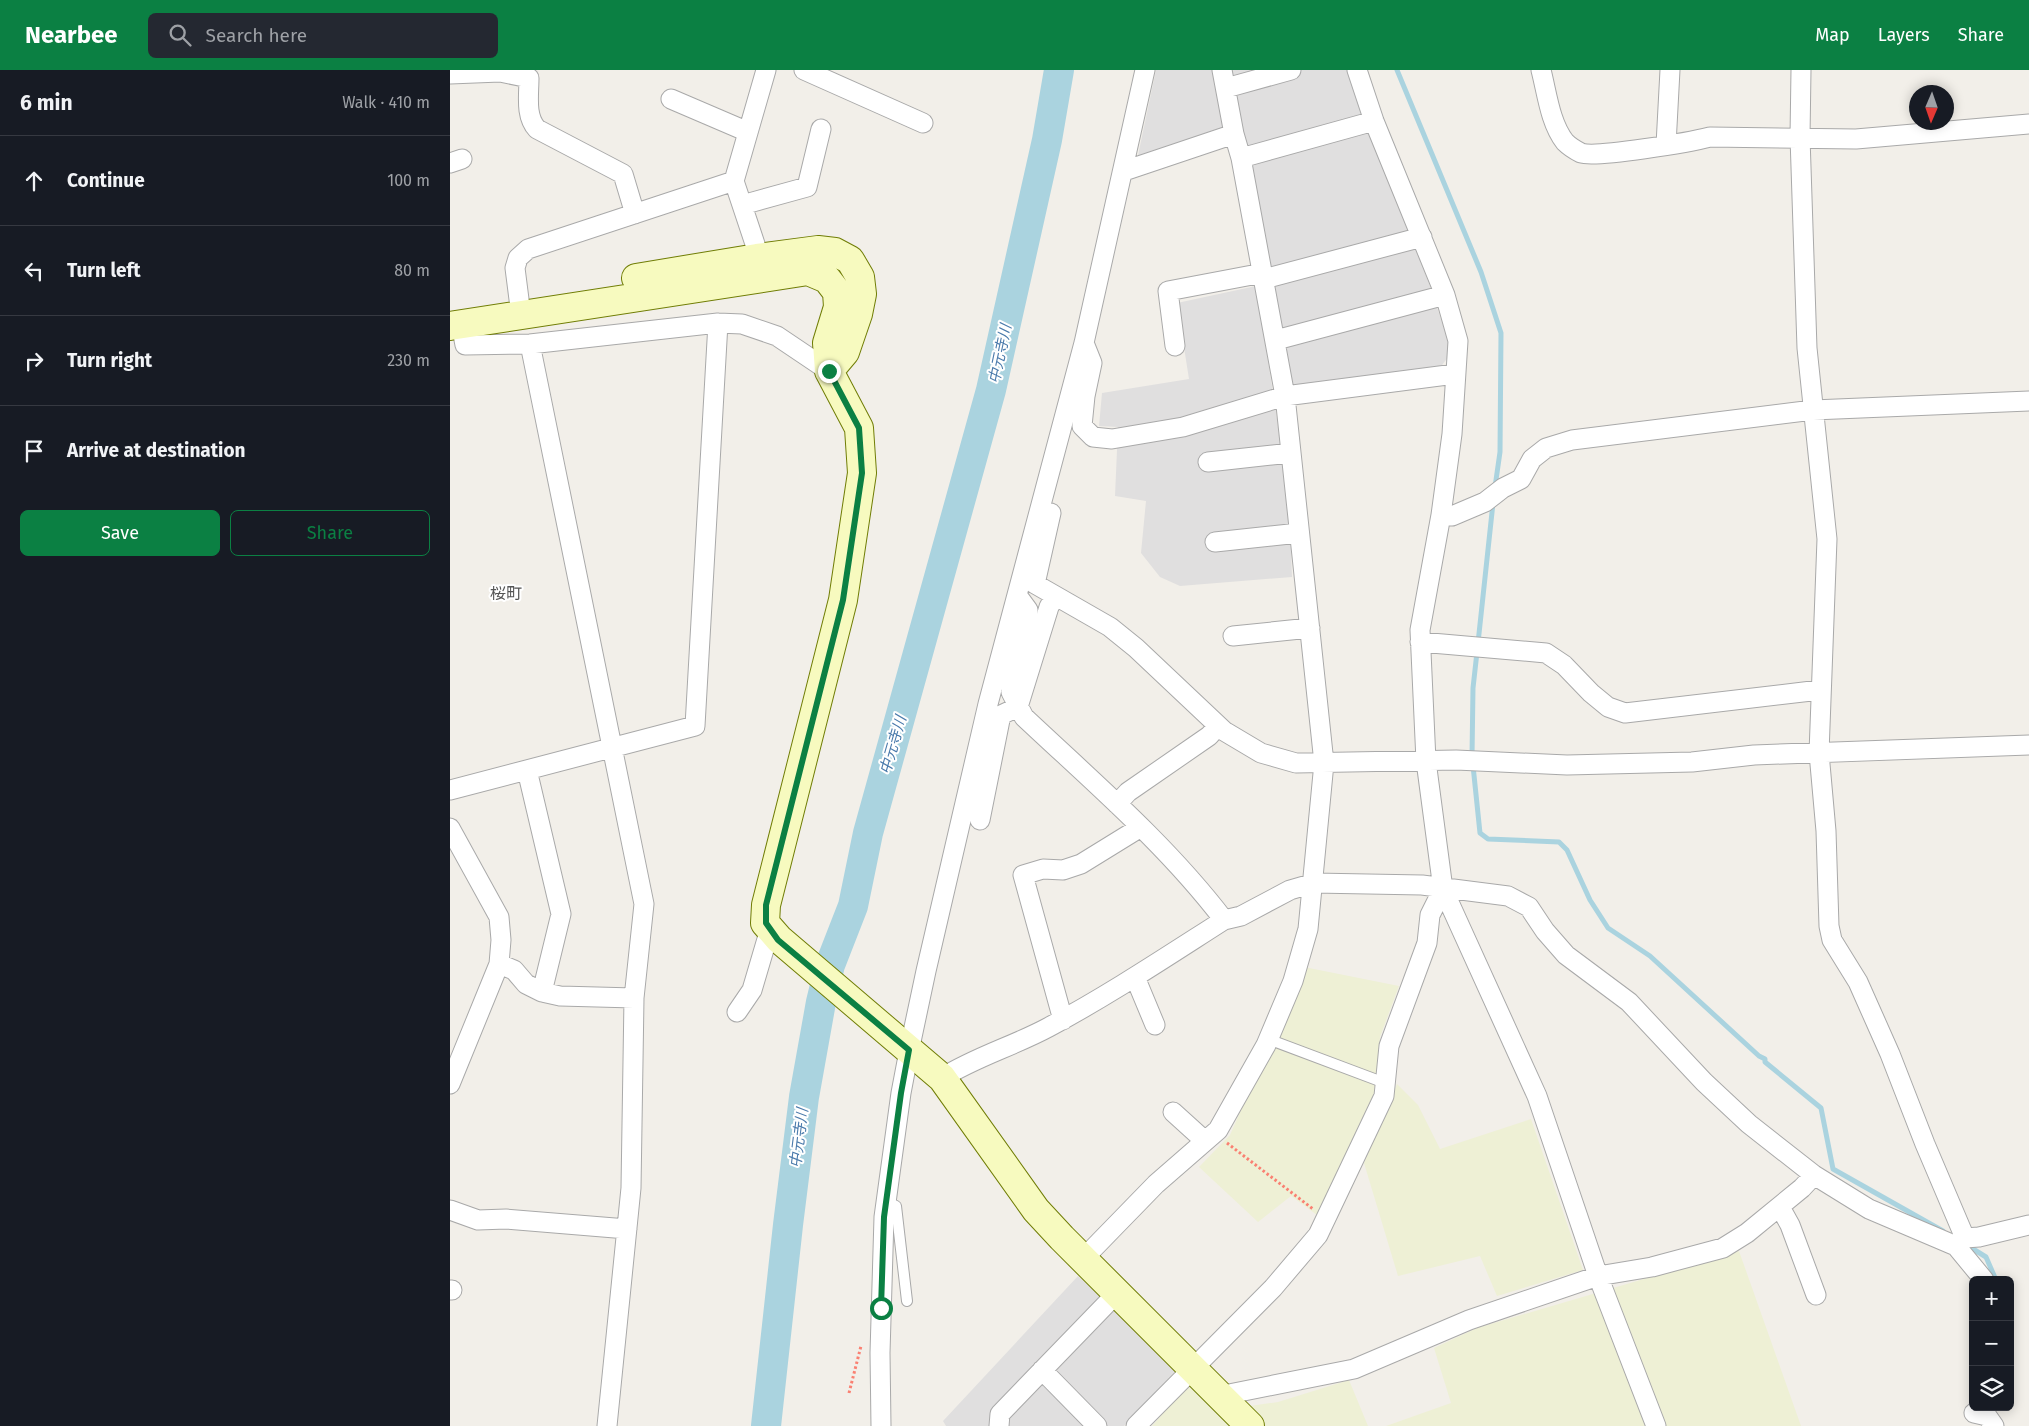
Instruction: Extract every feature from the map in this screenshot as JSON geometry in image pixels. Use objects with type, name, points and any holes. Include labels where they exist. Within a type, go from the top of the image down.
[{"type":"street","points":[[760,268],[755,244],[734,181],[766,70]]},
{"type":"street","points":[[804,70],[923,123]]},
{"type":"street","points":[[881,1426],[880,1352],[884,1217],[901,1093],[905,1048],[926,972],[988,704],[1084,343],[1145,70]]},
{"type":"street","points":[[1083,1259],[1156,1184],[1218,1130],[1268,1039],[1294,981],[1308,929],[1314,883],[1324,763],[1285,396],[1241,158],[1234,134],[1224,79],[1291,70]]},
{"type":"street","points":[[1357,70],[1374,121],[1445,294],[1458,341],[1452,434],[1441,515],[1420,630],[1426,761],[1443,889],[1537,1096],[1598,1276],[1656,1426]]},
{"type":"street","points":[[1541,70],[1555,126],[1566,143],[1582,153],[1599,153],[1692,142],[1710,136],[1856,139],[2029,124]]},
{"type":"street","points":[[1666,145],[1670,70]]},
{"type":"street","points":[[1801,70],[1800,137],[1804,270],[1813,410],[1827,539],[1819,753],[1826,831],[1829,926],[1832,940],[1858,982],[1890,1054],[1961,1242],[1982,1276]]},
{"type":"street","points":[[450,74],[501,71],[528,78],[528,112],[531,123],[537,129],[622,174],[635,214]]},
{"type":"street","points":[[671,99],[748,132]]},
{"type":"street","points":[[1241,158],[1374,121]]},
{"type":"street","points":[[742,205],[807,186],[821,129]]},
{"type":"street","points":[[1124,170],[1234,134]]},
{"type":"street","points":[[520,306],[515,268],[518,258],[528,249],[734,181]]},
{"type":"street","points":[[1175,346],[1168,292],[1263,276],[1422,237]]},
{"type":"street","points":[[455,330],[520,306],[760,268],[818,250],[835,252],[850,260],[860,277],[862,294],[858,314],[845,352],[829,371]]},
{"type":"street","points":[[1276,340],[1445,294]]},
{"type":"street","points":[[455,330],[530,344],[718,323],[742,324],[777,336],[829,371],[859,428],[862,473],[843,600],[766,905],[766,923],[774,934],[942,1078],[1036,1210],[1250,1426]]},
{"type":"street","points":[[450,790],[695,726],[718,323]]},
{"type":"street","points":[[1084,343],[1092,364],[1085,396],[1082,426],[1093,437],[1112,439],[1183,427],[1285,396],[1456,374]]},
{"type":"street","points":[[530,344],[644,904],[634,998],[631,1188],[606,1426]]},
{"type":"street","points":[[1441,515],[1452,516],[1485,502],[1503,488],[1520,479],[1532,459],[1546,448],[1572,440],[1813,410],[2029,401]]},
{"type":"street","points":[[1208,462],[1291,452]]},
{"type":"street","points":[[1050,467],[1058,481],[1035,584],[1110,627],[1136,648],[1224,731],[1261,753],[1296,763],[1456,760],[1567,766],[1692,762],[1754,755],[2029,745]]},
{"type":"street","points":[[1215,542],[1299,533]]},
{"type":"street","points":[[1017,595],[1028,610],[1011,692],[1024,717],[1141,827],[1204,894],[1224,920]]},
{"type":"street","points":[[980,820],[1001,715],[1018,706],[1049,607],[1055,596]]},
{"type":"street","points":[[1233,636],[1310,628]]},
{"type":"street","points":[[1420,642],[1546,653],[1564,665],[1608,708],[1624,713],[1820,690]]},
{"type":"street","points":[[1117,804],[1128,792],[1209,736],[1218,726]]},
{"type":"street","points":[[527,770],[561,914],[542,992]]},
{"type":"street","points":[[1063,1020],[1023,875],[1043,869],[1063,870],[1081,864],[1141,827]]},
{"type":"street","points":[[450,828],[499,917],[501,940],[499,964],[450,1084]]},
{"type":"street","points":[[942,1078],[960,1067],[989,1056],[1063,1020],[1224,920],[1241,916],[1290,890],[1314,883],[1422,885],[1508,896],[1529,907],[1544,931],[1566,955],[1629,1002],[1704,1082],[1749,1124],[1814,1175],[1868,1209],[1961,1242],[2029,1225]]},
{"type":"street","points":[[1136,1426],[1273,1288],[1318,1235],[1384,1096],[1389,1046],[1427,943],[1430,915],[1443,889]]},
{"type":"street","points":[[737,1012],[752,990],[774,934]]},
{"type":"street","points":[[499,964],[514,970],[526,984],[542,992],[560,996],[634,998]]},
{"type":"street","points":[[1135,976],[1155,1025]]},
{"type":"street","points":[[1174,1112],[1210,1138]]},
{"type":"street","points":[[1219,1396],[1354,1369],[1469,1320],[1598,1276],[1652,1268],[1723,1248],[1747,1233],[1780,1207],[1814,1175]]},
{"type":"street","points":[[1780,1207],[1790,1225],[1816,1295]]},
{"type":"street","points":[[450,1210],[478,1220],[506,1219],[627,1229]]},
{"type":"street","points":[[998,1426],[1000,1414],[1117,1293]]},
{"type":"street","points":[[1042,1370],[1097,1426]]},
{"type":"street","points":[[1973,1416],[1987,1416],[1994,1426]]},
{"type":"lane","points":[[1268,1039],[1385,1084]]},
{"type":"lane","points":[[886,1202],[896,1206],[907,1302]]},
{"type":"path","points":[[1210,1138],[1326,1218]]},
{"type":"shaded area","points":[[1156,70],[1347,70],[1431,289],[1452,352],[1439,369],[1292,388],[1240,124],[1137,160]]},
{"type":"shaded area","points":[[1256,286],[1276,411],[1290,526],[1292,577],[1180,586],[1160,577],[1141,553],[1146,501],[1115,496],[1118,427],[1099,426],[1102,393],[1189,379],[1177,303]]},
{"type":"shaded area","points":[[1078,1276],[1178,1368],[1124,1426],[946,1426],[943,1421]]},
{"type":"green space","points":[[1304,967],[1399,986],[1380,1037],[1377,1087],[1317,1215],[1291,1196],[1258,1222],[1199,1167],[1230,1135]]},
{"type":"green space","points":[[1397,1084],[1418,1105],[1440,1149],[1531,1119],[1583,1270],[1497,1296],[1480,1256],[1398,1276],[1364,1163]]},
{"type":"green space","points":[[1739,1251],[1801,1426],[1386,1426],[1451,1403],[1434,1348],[1477,1328]]},
{"type":"green space","points":[[1349,1380],[1368,1426],[1152,1426],[1188,1385],[1215,1411],[1278,1402]]},
{"type":"waterway","name":"中元寺川","points":[[766,1426],[804,1097],[821,1002],[830,965],[853,906],[868,833],[991,390],[1047,140],[1059,70]]},
{"type":"waterway","points":[[1397,70],[1481,272],[1501,333],[1500,452],[1495,487]]},
{"type":"waterway","points":[[1478,643],[1493,503]]},
{"type":"waterway","points":[[1477,652],[1473,688],[1472,756],[1480,833],[1488,839],[1559,842],[1567,850],[1590,900],[1608,928],[1650,956],[1759,1056],[1765,1059],[1765,1062],[1821,1108],[1833,1169],[1943,1231]]},
{"type":"waterway","points":[[1965,1244],[1986,1257],[1994,1276]]},
{"type":"district","name":"桜町","points":[[506,593]]},
{"type":"route","points":[[829,371],[859,428],[862,473],[843,600],[766,905],[766,923],[778,940],[909,1050],[901,1093],[884,1217],[881,1308]]}]
